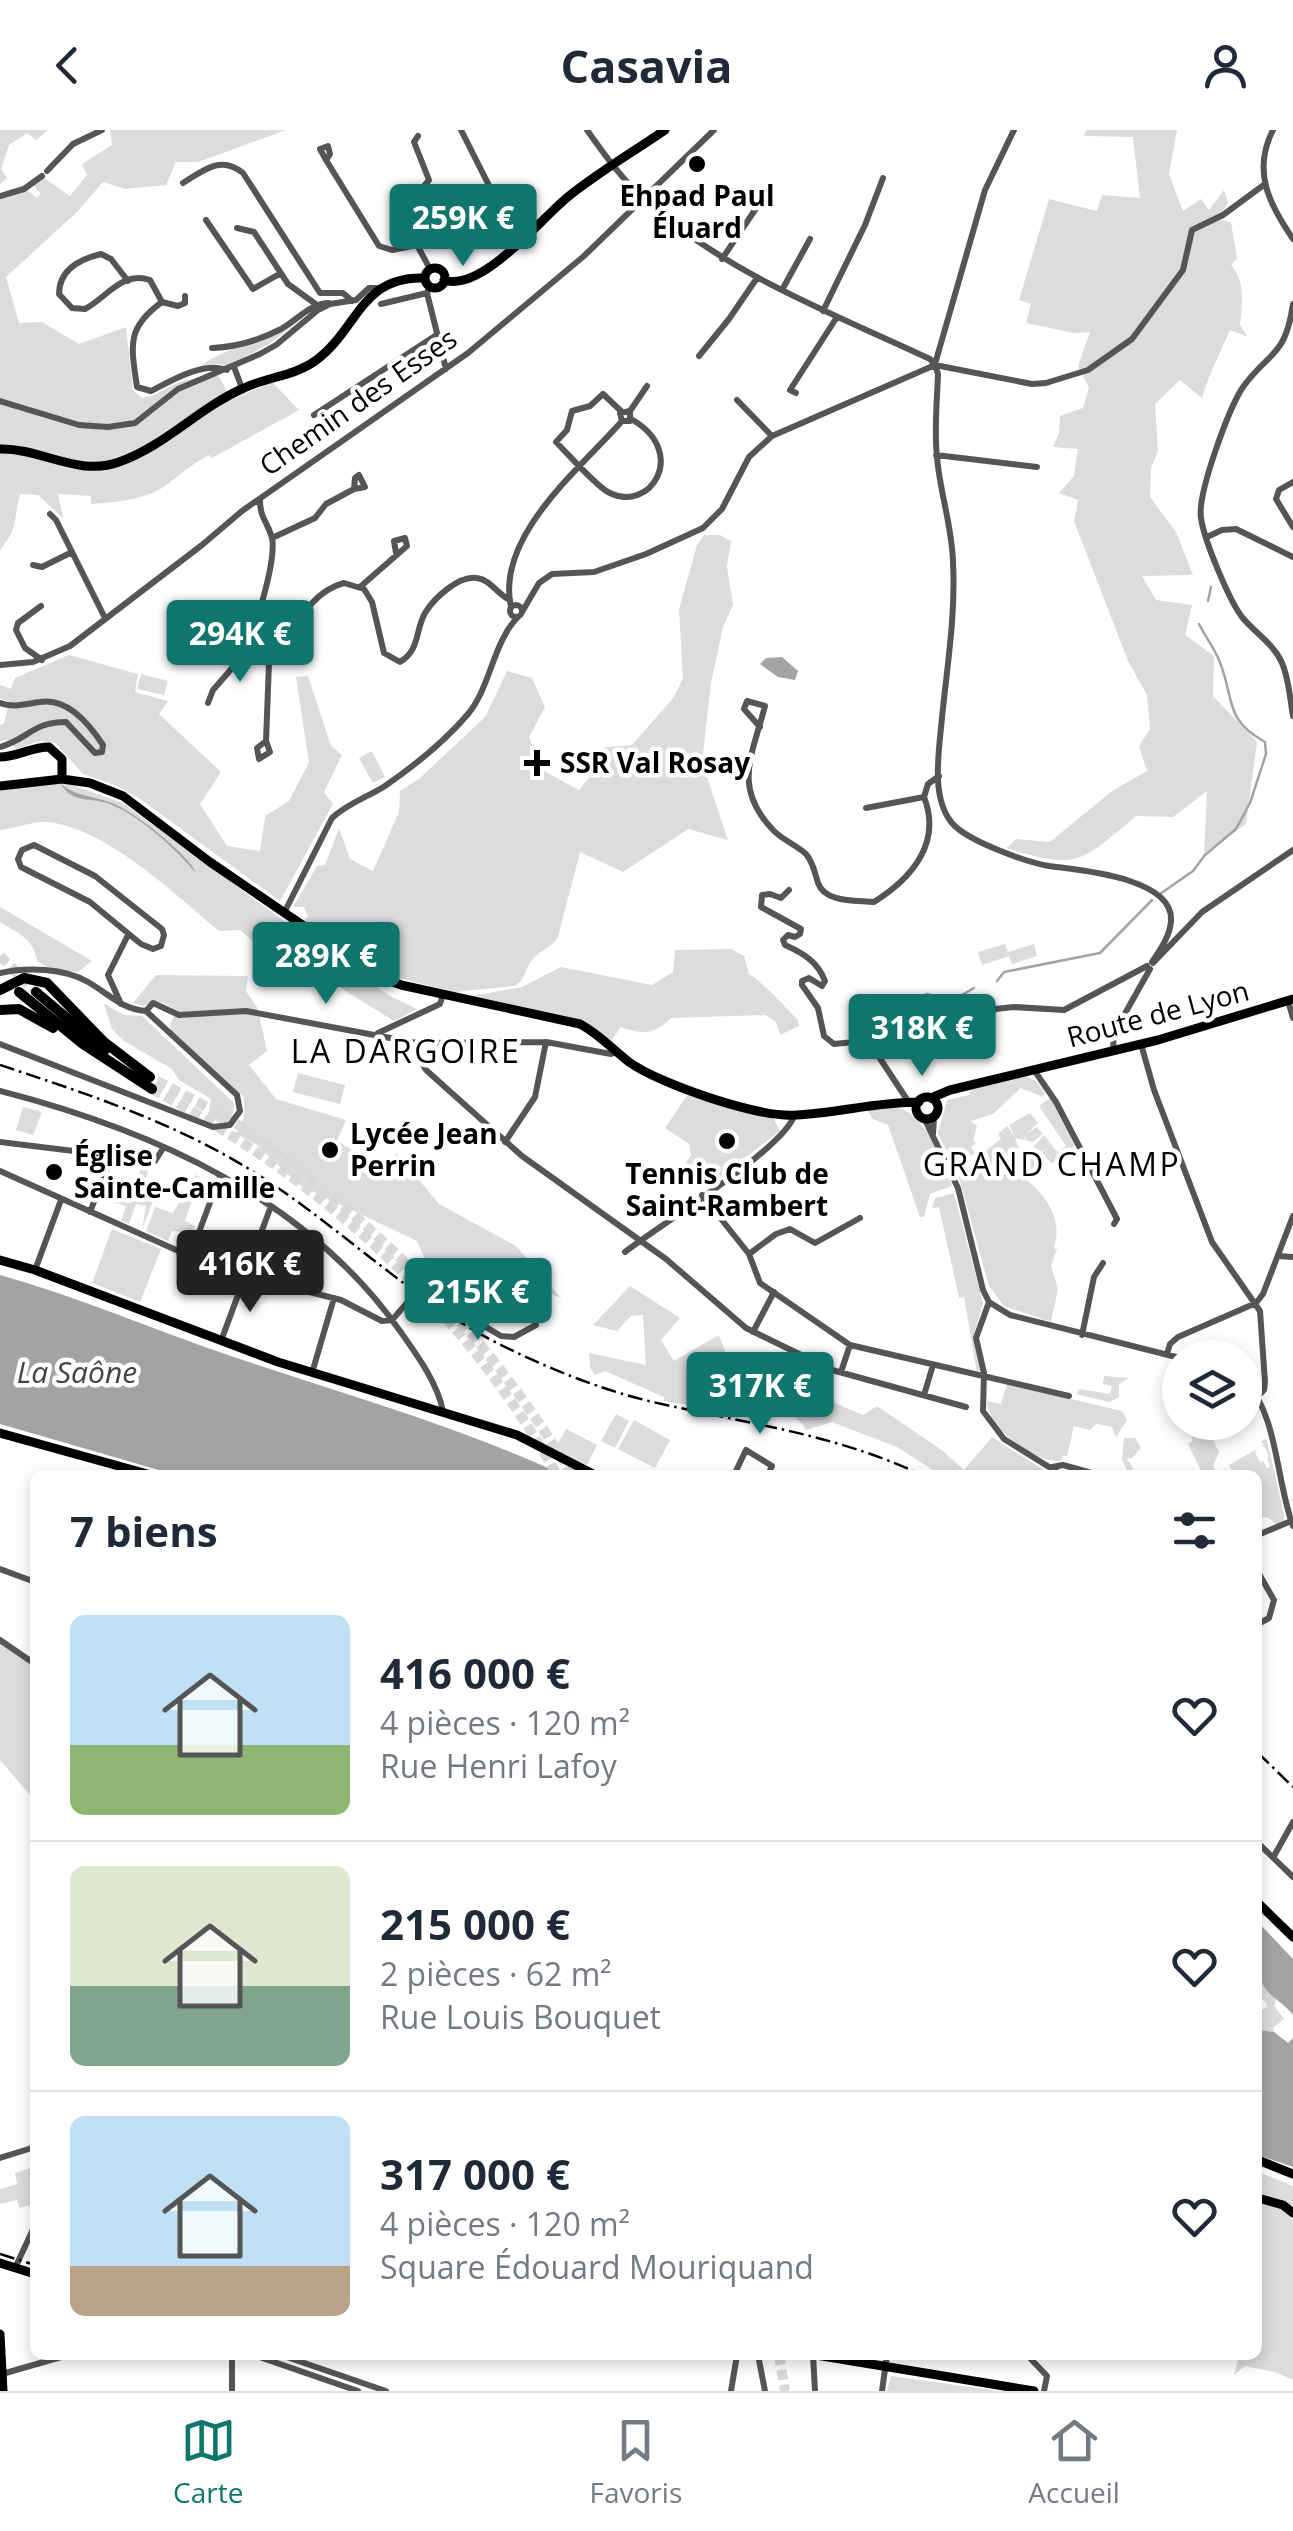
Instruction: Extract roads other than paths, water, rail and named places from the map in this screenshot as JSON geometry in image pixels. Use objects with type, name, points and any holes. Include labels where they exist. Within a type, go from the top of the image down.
[{"type":"highway","points":[[0,990],[21,979],[37,979],[50,984],[66,1004]]},
{"type":"highway","points":[[0,999],[16,987],[32,983],[48,988],[153,1082]]},
{"type":"highway","points":[[19,992],[119,1068]]},
{"type":"highway","points":[[36,992],[85,1036],[153,1082]]},
{"type":"highway","points":[[0,1010],[13,1007],[30,1013],[119,1068],[153,1082]]},
{"type":"main road","points":[[444,280],[462,282],[519,246],[558,205],[665,130]]},
{"type":"main road","points":[[0,449],[91,467],[134,456],[242,388],[311,364],[379,288],[402,278],[440,287],[444,280],[441,270],[428,282]]},
{"type":"main road","points":[[0,757],[49,747],[62,759],[62,779]]},
{"type":"main road","points":[[0,786],[62,779],[88,783],[122,796],[210,862],[377,976],[402,986],[580,1024],[642,1070],[690,1092],[794,1116],[862,1105],[921,1109],[946,1093]]},
{"type":"main road","name":"Route de Lyon","points":[[946,1093],[1141,1044],[1290,1000]]},
{"type":"main road","points":[[921,1109],[931,1098],[946,1093]]},
{"type":"main road","points":[[0,1260],[312,1372],[517,1434],[585,1470]]},
{"type":"main road","points":[[0,1432],[120,1470]]},
{"type":"main road","points":[[1262,1908],[1293,1937]]},
{"type":"main road","points":[[1262,2162],[1293,2174]]},
{"type":"main road","points":[[1262,2199],[1283,2204],[1293,2213]]},
{"type":"main road","points":[[0,2263],[30,2272]]},
{"type":"main road","points":[[0,2334],[2,2391]]},
{"type":"main road","points":[[841,2360],[1034,2391]]},
{"type":"main road","points":[[0,2372],[2,2391]]},
{"type":"street","points":[[0,196],[24,189],[73,144],[102,130]]},
{"type":"street","points":[[461,130],[519,246]]},
{"type":"street","points":[[586,130],[643,199],[722,259],[823,311],[930,359],[935,365],[936,455],[952,541],[954,592],[941,804],[954,826],[976,840],[1046,866],[1087,870],[1148,888],[1171,914],[1164,945],[1119,1026],[1117,1050]]},
{"type":"street","name":"Chemin des Esses","points":[[0,665],[42,660],[70,646],[242,511],[446,369],[584,256],[714,130]]},
{"type":"street","points":[[935,365],[985,190],[1014,130]]},
{"type":"street","points":[[1273,130],[1262,156],[1265,184],[1270,205],[1293,239]]},
{"type":"street","points":[[418,136],[414,142],[429,180],[415,197],[414,205],[423,223],[418,246],[446,369]]},
{"type":"street","points":[[326,160],[380,246],[392,250],[418,246]]},
{"type":"street","points":[[183,183],[216,163],[234,166],[243,173],[320,293],[343,292],[352,301]]},
{"type":"street","points":[[823,311],[865,225],[882,178]]},
{"type":"street","points":[[515,607],[530,601],[539,583],[552,574],[609,568],[703,528],[722,509],[754,450],[772,436],[858,395],[935,365],[1032,384],[1070,376],[1100,363],[1132,339],[1182,270],[1192,230],[1223,215],[1265,184]]},
{"type":"street","points":[[722,259],[762,198]]},
{"type":"street","points":[[206,220],[253,290],[280,273]]},
{"type":"street","points":[[237,228],[254,232],[294,291],[316,305]]},
{"type":"street","points":[[782,290],[810,239]]},
{"type":"street","points":[[128,281],[111,259],[101,254],[83,258],[64,274],[59,294],[72,308],[85,309],[111,287],[128,281],[141,276],[150,280],[162,302],[178,306],[186,303],[185,296]]},
{"type":"street","points":[[699,356],[756,278]]},
{"type":"street","points":[[380,304],[428,282]]},
{"type":"street","points":[[212,348],[261,338],[316,305],[352,301],[370,288],[379,288]]},
{"type":"street","points":[[162,302],[142,316],[134,329],[137,387],[151,391],[210,368],[230,369]]},
{"type":"street","points":[[0,400],[79,425],[108,427],[135,423],[178,390],[276,345],[330,304]]},
{"type":"street","points":[[1293,304],[1290,332],[1280,349],[1243,388],[1225,423],[1200,509],[1232,603],[1274,648],[1284,666],[1293,716]]},
{"type":"street","points":[[796,394],[790,390],[837,317]]},
{"type":"street","points":[[314,415],[438,334]]},
{"type":"street","points":[[230,369],[242,388]]},
{"type":"street","points":[[284,913],[332,818],[382,788],[457,726],[477,702],[515,607],[515,558],[523,541],[556,488],[626,415],[647,386]]},
{"type":"street","points":[[604,394],[626,415],[654,434],[661,451],[661,467],[651,485],[630,496],[615,495],[602,488],[556,442],[567,430],[572,411],[590,406],[604,394]]},
{"type":"street","points":[[737,400],[772,436]]},
{"type":"street","points":[[936,455],[1037,467]]},
{"type":"street","points":[[1293,482],[1279,490],[1276,498],[1293,528]]},
{"type":"street","points":[[272,538],[316,518],[326,504],[354,489]]},
{"type":"street","points":[[208,703],[224,676],[248,650],[269,576],[272,538],[260,515],[260,498]]},
{"type":"street","points":[[242,511],[260,515]]},
{"type":"street","points":[[50,514],[105,618]]},
{"type":"street","points":[[1207,537],[1236,529],[1293,557]]},
{"type":"street","points":[[33,564],[42,566],[72,552]]},
{"type":"street","points":[[360,586],[396,553]]},
{"type":"street","points":[[266,741],[270,663],[317,595],[328,587],[344,583],[360,586],[372,602],[384,652],[400,662],[415,648],[424,614],[457,582],[472,576],[483,579],[515,607]]},
{"type":"street","points":[[42,606],[18,623],[16,630],[25,648],[42,660]]},
{"type":"street","points":[[248,650],[270,663]]},
{"type":"street","points":[[0,703],[22,706],[52,701],[77,714],[104,745],[102,752],[95,752],[66,722],[46,722],[0,747]]},
{"type":"street","points":[[760,727],[747,772],[748,791],[774,831],[808,856],[820,889],[828,896],[874,902],[902,881],[927,845],[932,816],[924,797],[928,784],[940,775]]},
{"type":"street","points":[[866,808],[924,797]]},
{"type":"street","points":[[34,845],[95,876],[162,929],[164,935],[161,946],[153,949],[128,935],[90,902],[21,866],[18,859],[22,850],[34,845]]},
{"type":"street","points":[[789,890],[781,898],[762,895],[759,901],[765,912],[797,924],[800,934],[784,937],[785,945],[803,953],[823,975],[822,986],[809,978],[802,985],[818,1008],[824,1036],[834,1044],[876,1040],[897,1026],[957,1013],[1014,1007],[1064,1010],[1150,965],[1202,912],[1293,850]]},
{"type":"street","points":[[122,1005],[108,975],[128,935]]},
{"type":"street","points":[[0,972],[39,968],[86,980],[122,1005],[146,1011],[237,1095],[240,1111],[230,1126],[213,1127],[0,1044]]},
{"type":"street","points":[[395,1035],[440,1004],[443,994]]},
{"type":"street","points":[[1290,1000],[1293,1018]]},
{"type":"street","points":[[146,1011],[153,1004],[179,1015],[246,1011],[367,1034],[395,1035],[417,1043],[546,1042],[617,1052]]},
{"type":"street","points":[[876,1040],[879,1057],[921,1109],[958,1188],[983,1290],[992,1304],[1010,1315],[1162,1353]]},
{"type":"street","points":[[505,1142],[535,1097],[546,1042]]},
{"type":"street","points":[[417,1043],[426,1070],[505,1142],[560,1186],[666,1258],[750,1330],[840,1372],[966,1407]]},
{"type":"street","points":[[1141,1044],[1154,1090],[1212,1242],[1260,1311],[1265,1382],[1262,1393]]},
{"type":"street","points":[[1034,1070],[1056,1102],[1116,1219],[1114,1224]]},
{"type":"street","points":[[0,1091],[84,1113],[164,1147],[271,1206],[352,1273],[392,1320],[440,1397],[438,1410]]},
{"type":"street","points":[[626,1252],[763,1152],[791,1126],[794,1116]]},
{"type":"street","points":[[0,1142],[155,1161],[164,1147]]},
{"type":"street","points":[[90,1212],[112,1156]]},
{"type":"street","points":[[0,1171],[190,1256],[246,1276],[334,1298],[382,1321],[392,1320],[417,1285],[501,1336],[514,1337],[536,1324]]},
{"type":"street","points":[[190,1256],[220,1176]]},
{"type":"street","points":[[702,1195],[749,1254],[760,1283],[850,1345],[1069,1396]]},
{"type":"street","points":[[35,1270],[61,1200]]},
{"type":"street","points":[[221,1341],[271,1206]]},
{"type":"street","points":[[1175,1340],[1256,1303],[1293,1216]]},
{"type":"street","points":[[749,1254],[776,1234],[790,1230],[815,1243],[860,1218]]},
{"type":"street","points":[[1278,1256],[1293,1256]]},
{"type":"street","points":[[1082,1335],[1094,1277],[1103,1263]]},
{"type":"street","points":[[750,1330],[774,1292]]},
{"type":"street","points":[[312,1372],[334,1298]]},
{"type":"street","points":[[992,1304],[976,1338],[985,1376],[983,1411],[1004,1439],[1055,1470]]},
{"type":"street","points":[[983,1320],[1010,1315]]},
{"type":"street","points":[[840,1372],[850,1345]]},
{"type":"street","points":[[924,1396],[933,1365]]},
{"type":"street","points":[[1262,1406],[1292,1524],[1262,1534]]},
{"type":"street","points":[[736,1470],[746,1450],[772,1466],[770,1470]]},
{"type":"street","points":[[1052,1468],[1079,1470]]},
{"type":"street","points":[[0,1569],[30,1580]]},
{"type":"street","points":[[1262,1578],[1274,1606],[1269,1618],[1262,1622]]},
{"type":"street","points":[[0,1640],[30,1661]]},
{"type":"street","points":[[1274,1856],[1293,1822]]},
{"type":"street","points":[[1262,1846],[1293,1877]]},
{"type":"street","points":[[0,2158],[30,2149]]},
{"type":"street","points":[[15,2268],[30,2236]]},
{"type":"street","points":[[0,2372],[51,2360]]},
{"type":"street","points":[[232,2360],[232,2391]]},
{"type":"street","points":[[268,2360],[358,2391]]},
{"type":"street","points":[[296,2360],[386,2391]]},
{"type":"street","points":[[731,2391],[736,2360]]},
{"type":"street","points":[[759,2360],[765,2391]]},
{"type":"street","points":[[814,2360],[814,2391]]},
{"type":"street","points":[[882,2391],[885,2360]]},
{"type":"street","points":[[1031,2360],[1048,2378],[1044,2391]]},
{"type":"water","points":[[782,657],[798,671],[795,680],[778,677],[760,664],[766,658]]},
{"type":"water","points":[[61,784],[79,794],[112,803],[133,815],[172,845],[197,874],[134,817],[110,804],[71,795]]},
{"type":"water","name":"La Saône","points":[[0,1275],[440,1425],[552,1470],[159,1470],[0,1424]]},
{"type":"water","points":[[1262,1926],[1293,1959],[1293,2015],[1264,1986]]},
{"type":"water","points":[[1262,2030],[1274,2032],[1288,2043],[1293,2038],[1293,2167],[1262,2156]]},
{"type":"waterway","points":[[1208,601],[1211,587]]},
{"type":"waterway","points":[[1160,894],[1193,871],[1205,855],[1236,829],[1250,803],[1266,754],[1265,742],[1236,716],[1219,660],[1199,624]]},
{"type":"waterway","points":[[997,981],[1004,972],[1100,953],[1152,900]]},
{"type":"waterway","points":[[919,999],[927,994],[950,1002],[974,988]]},
{"type":"waterway","points":[[893,1025],[911,1005]]},
{"type":"tunnel","points":[[0,956],[36,992]]},
{"type":"tunnel","points":[[157,1081],[262,1141],[399,1257],[492,1360],[569,1470]]},
{"type":"tunnel","points":[[152,1089],[274,1164],[383,1253],[478,1356],[554,1470]]},
{"type":"tunnel","points":[[780,2360],[785,2391]]},
{"type":"railway","points":[[0,1065],[132,1112],[227,1156],[288,1195],[439,1309],[541,1364],[634,1397],[822,1439],[910,1470]]},
{"type":"railway","points":[[1262,1757],[1293,1787]]},
{"type":"railway","points":[[0,2254],[30,2263]]},
{"type":"place","name":"Ehpad Paul Éluard","points":[[697,164]]},
{"type":"place","name":"SSR Val Rosay","points":[[537,763]]},
{"type":"place","name":"Tennis Club de Saint-Rambert","points":[[727,1141]]},
{"type":"place","name":"Lycée Jean Perrin","points":[[330,1150]]},
{"type":"place","name":"Église Sainte-Camille","points":[[54,1172]]},
{"type":"district","name":"LA DARGOIRE","points":[[406,1052]]},
{"type":"district","name":"GRAND CHAMP","points":[[1052,1165]]}]
